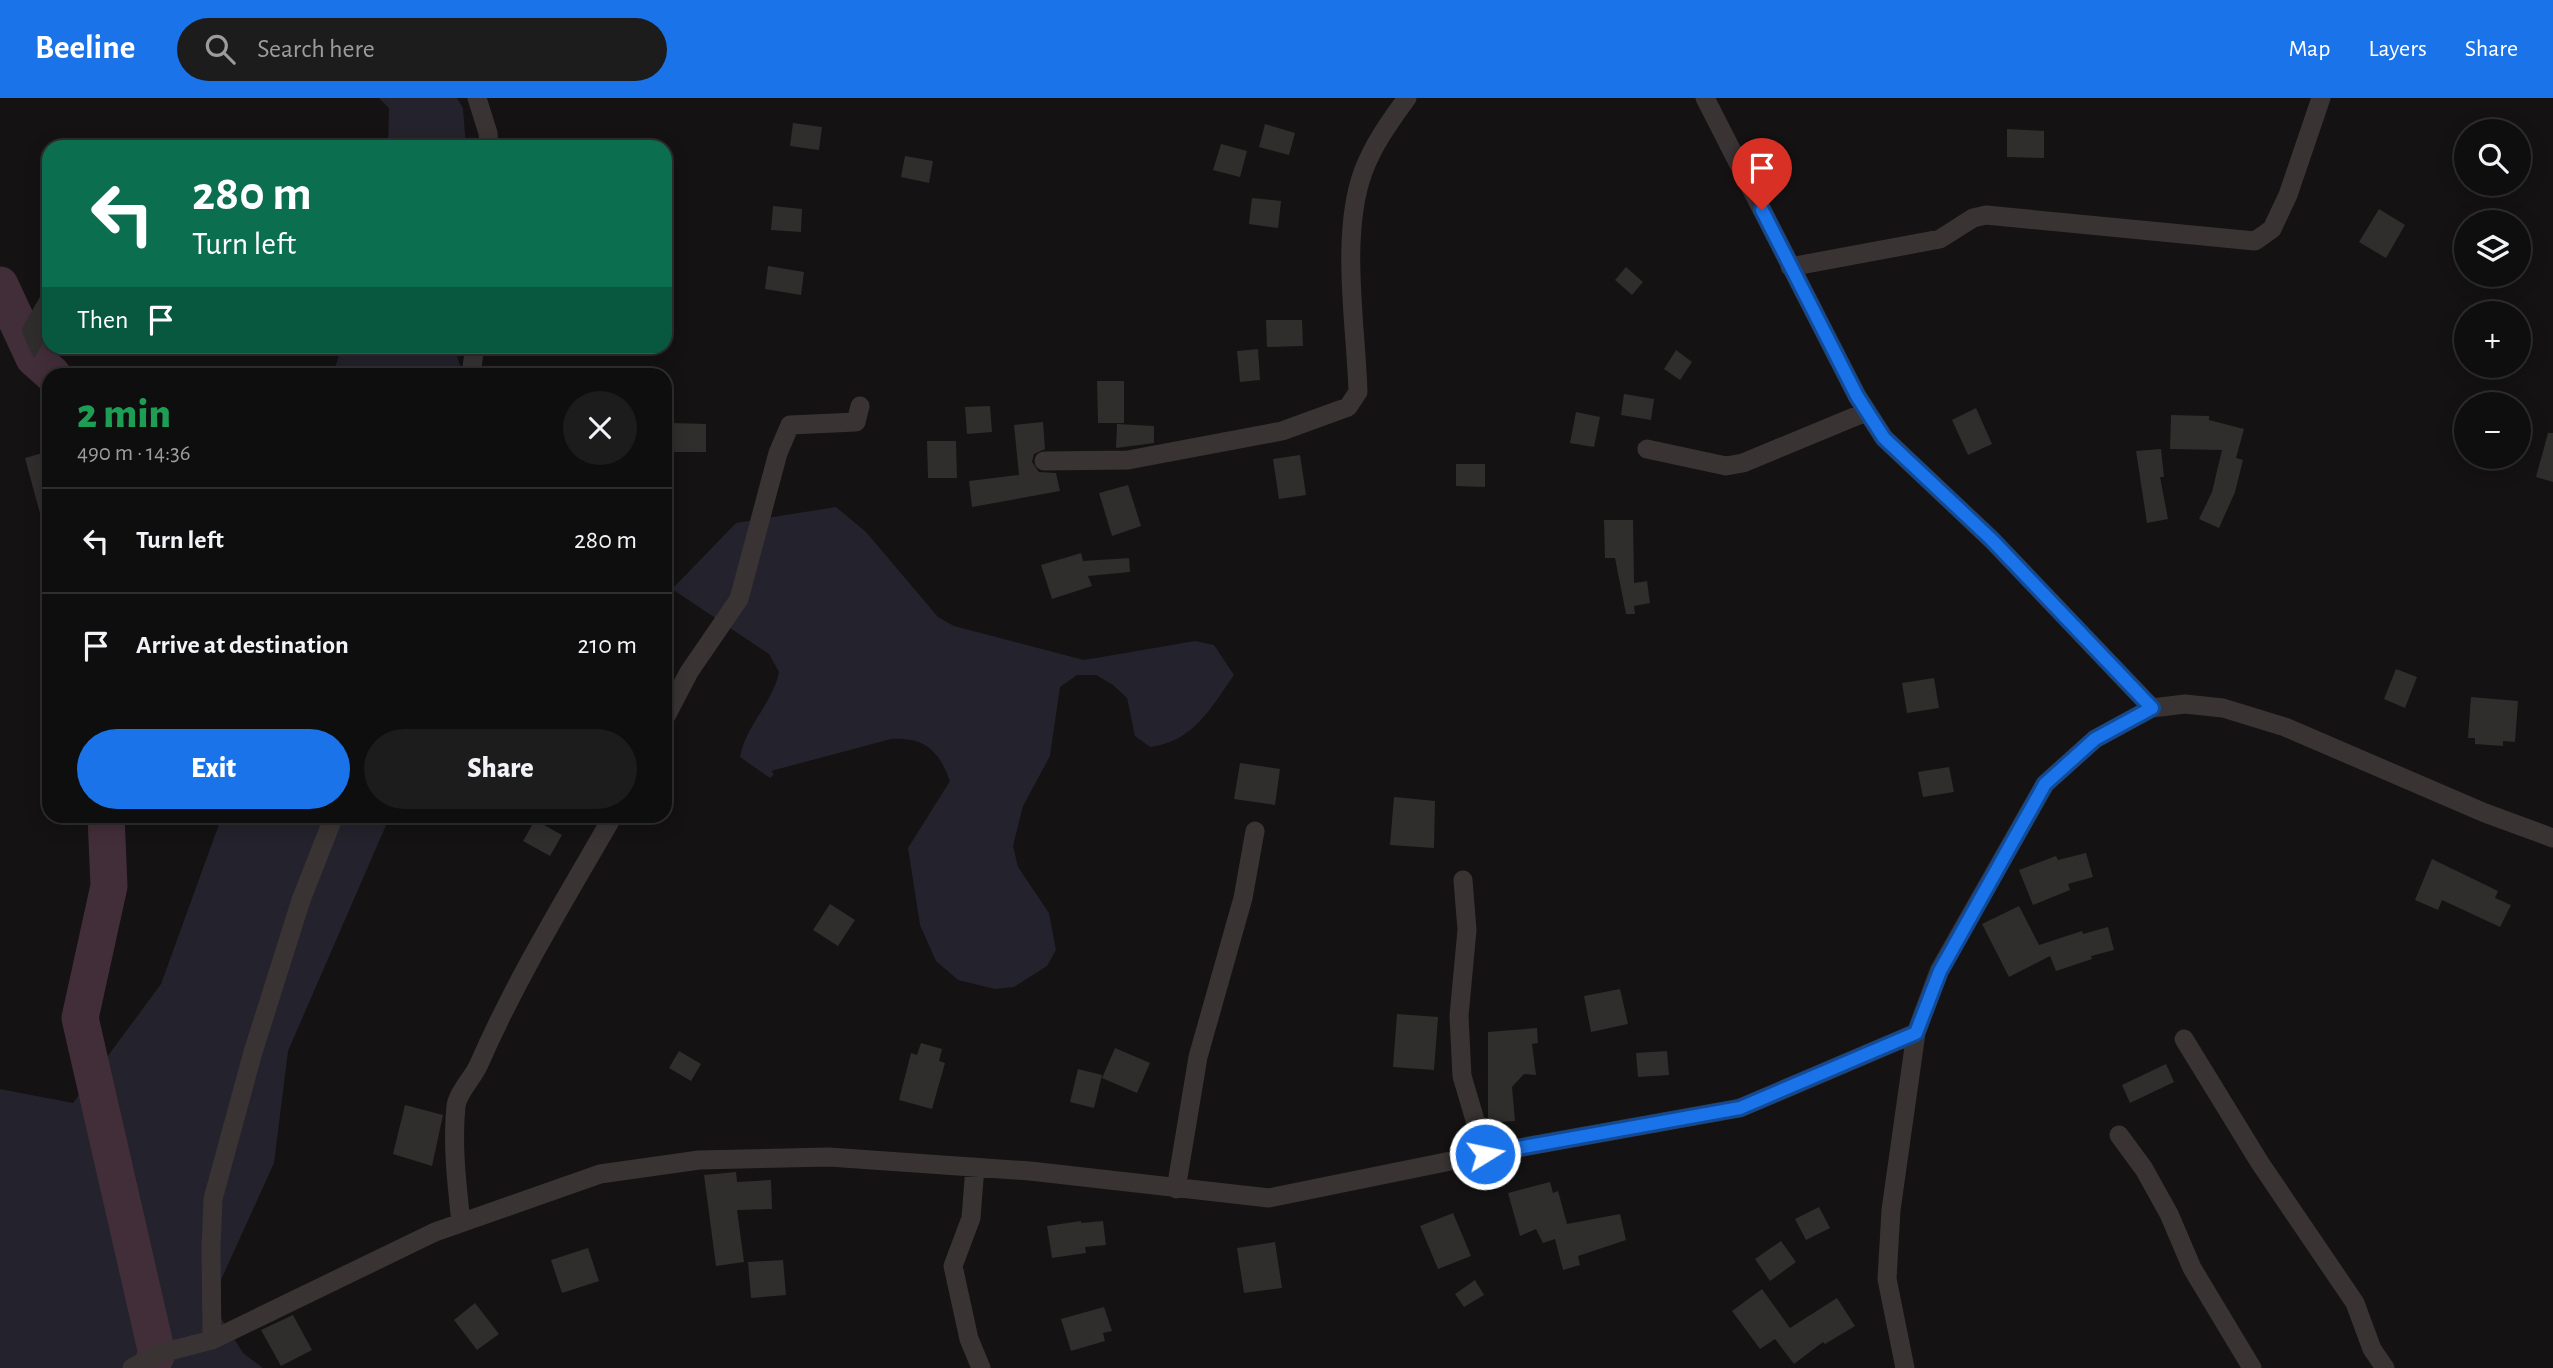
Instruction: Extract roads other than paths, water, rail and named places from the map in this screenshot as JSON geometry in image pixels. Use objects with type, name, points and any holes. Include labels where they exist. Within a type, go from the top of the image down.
[{"type":"street","points":[[477,98],[488,140]]},
{"type":"street","points":[[1044,461],[1128,460],[1282,431],[1348,407],[1358,392],[1349,242],[1362,173],[1384,128],[1407,98]]},
{"type":"street","points":[[1704,98],[1866,412],[1884,438],[1992,540],[2152,708]]},
{"type":"street","points":[[1790,267],[1940,239],[1973,218],[1986,215],[2255,241],[2272,229],[2321,98]]},
{"type":"street","points":[[672,705],[690,672],[739,599],[778,453],[790,425],[856,422],[860,406]]},
{"type":"street","points":[[1647,449],[1726,466],[1744,463],[1866,412]]},
{"type":"street","points":[[1905,1368],[1887,1279],[1891,1210],[1916,1033],[1940,971],[2045,784],[2095,739],[2152,708],[2185,704],[2223,708],[2285,727],[2485,813],[2553,838]]},
{"type":"street","points":[[212,1340],[211,1247],[214,1199],[253,1052],[300,900],[331,823]]},
{"type":"street","points":[[461,1223],[455,1159],[457,1103],[530,957],[609,823]]},
{"type":"street","points":[[1176,1189],[1198,1057],[1242,898],[1255,831]]},
{"type":"street","points":[[1463,880],[1467,930],[1459,1016],[1462,1076],[1485,1154]]},
{"type":"street","points":[[132,1368],[157,1354],[212,1340],[435,1232],[600,1174],[699,1160],[829,1157],[975,1167],[1269,1198],[1485,1154],[1740,1108],[1916,1033]]},
{"type":"street","points":[[2184,1039],[2260,1163],[2355,1303],[2372,1349],[2385,1368]]},
{"type":"street","points":[[2119,1135],[2144,1169],[2169,1214],[2192,1268],[2252,1368]]},
{"type":"street","points":[[975,1167],[971,1219],[953,1266],[969,1339],[981,1368]]},
{"type":"waterway","points":[[0,285],[34,358],[45,368]]},
{"type":"waterway","points":[[106,823],[109,886],[80,1018],[157,1354],[150,1368]]}]
